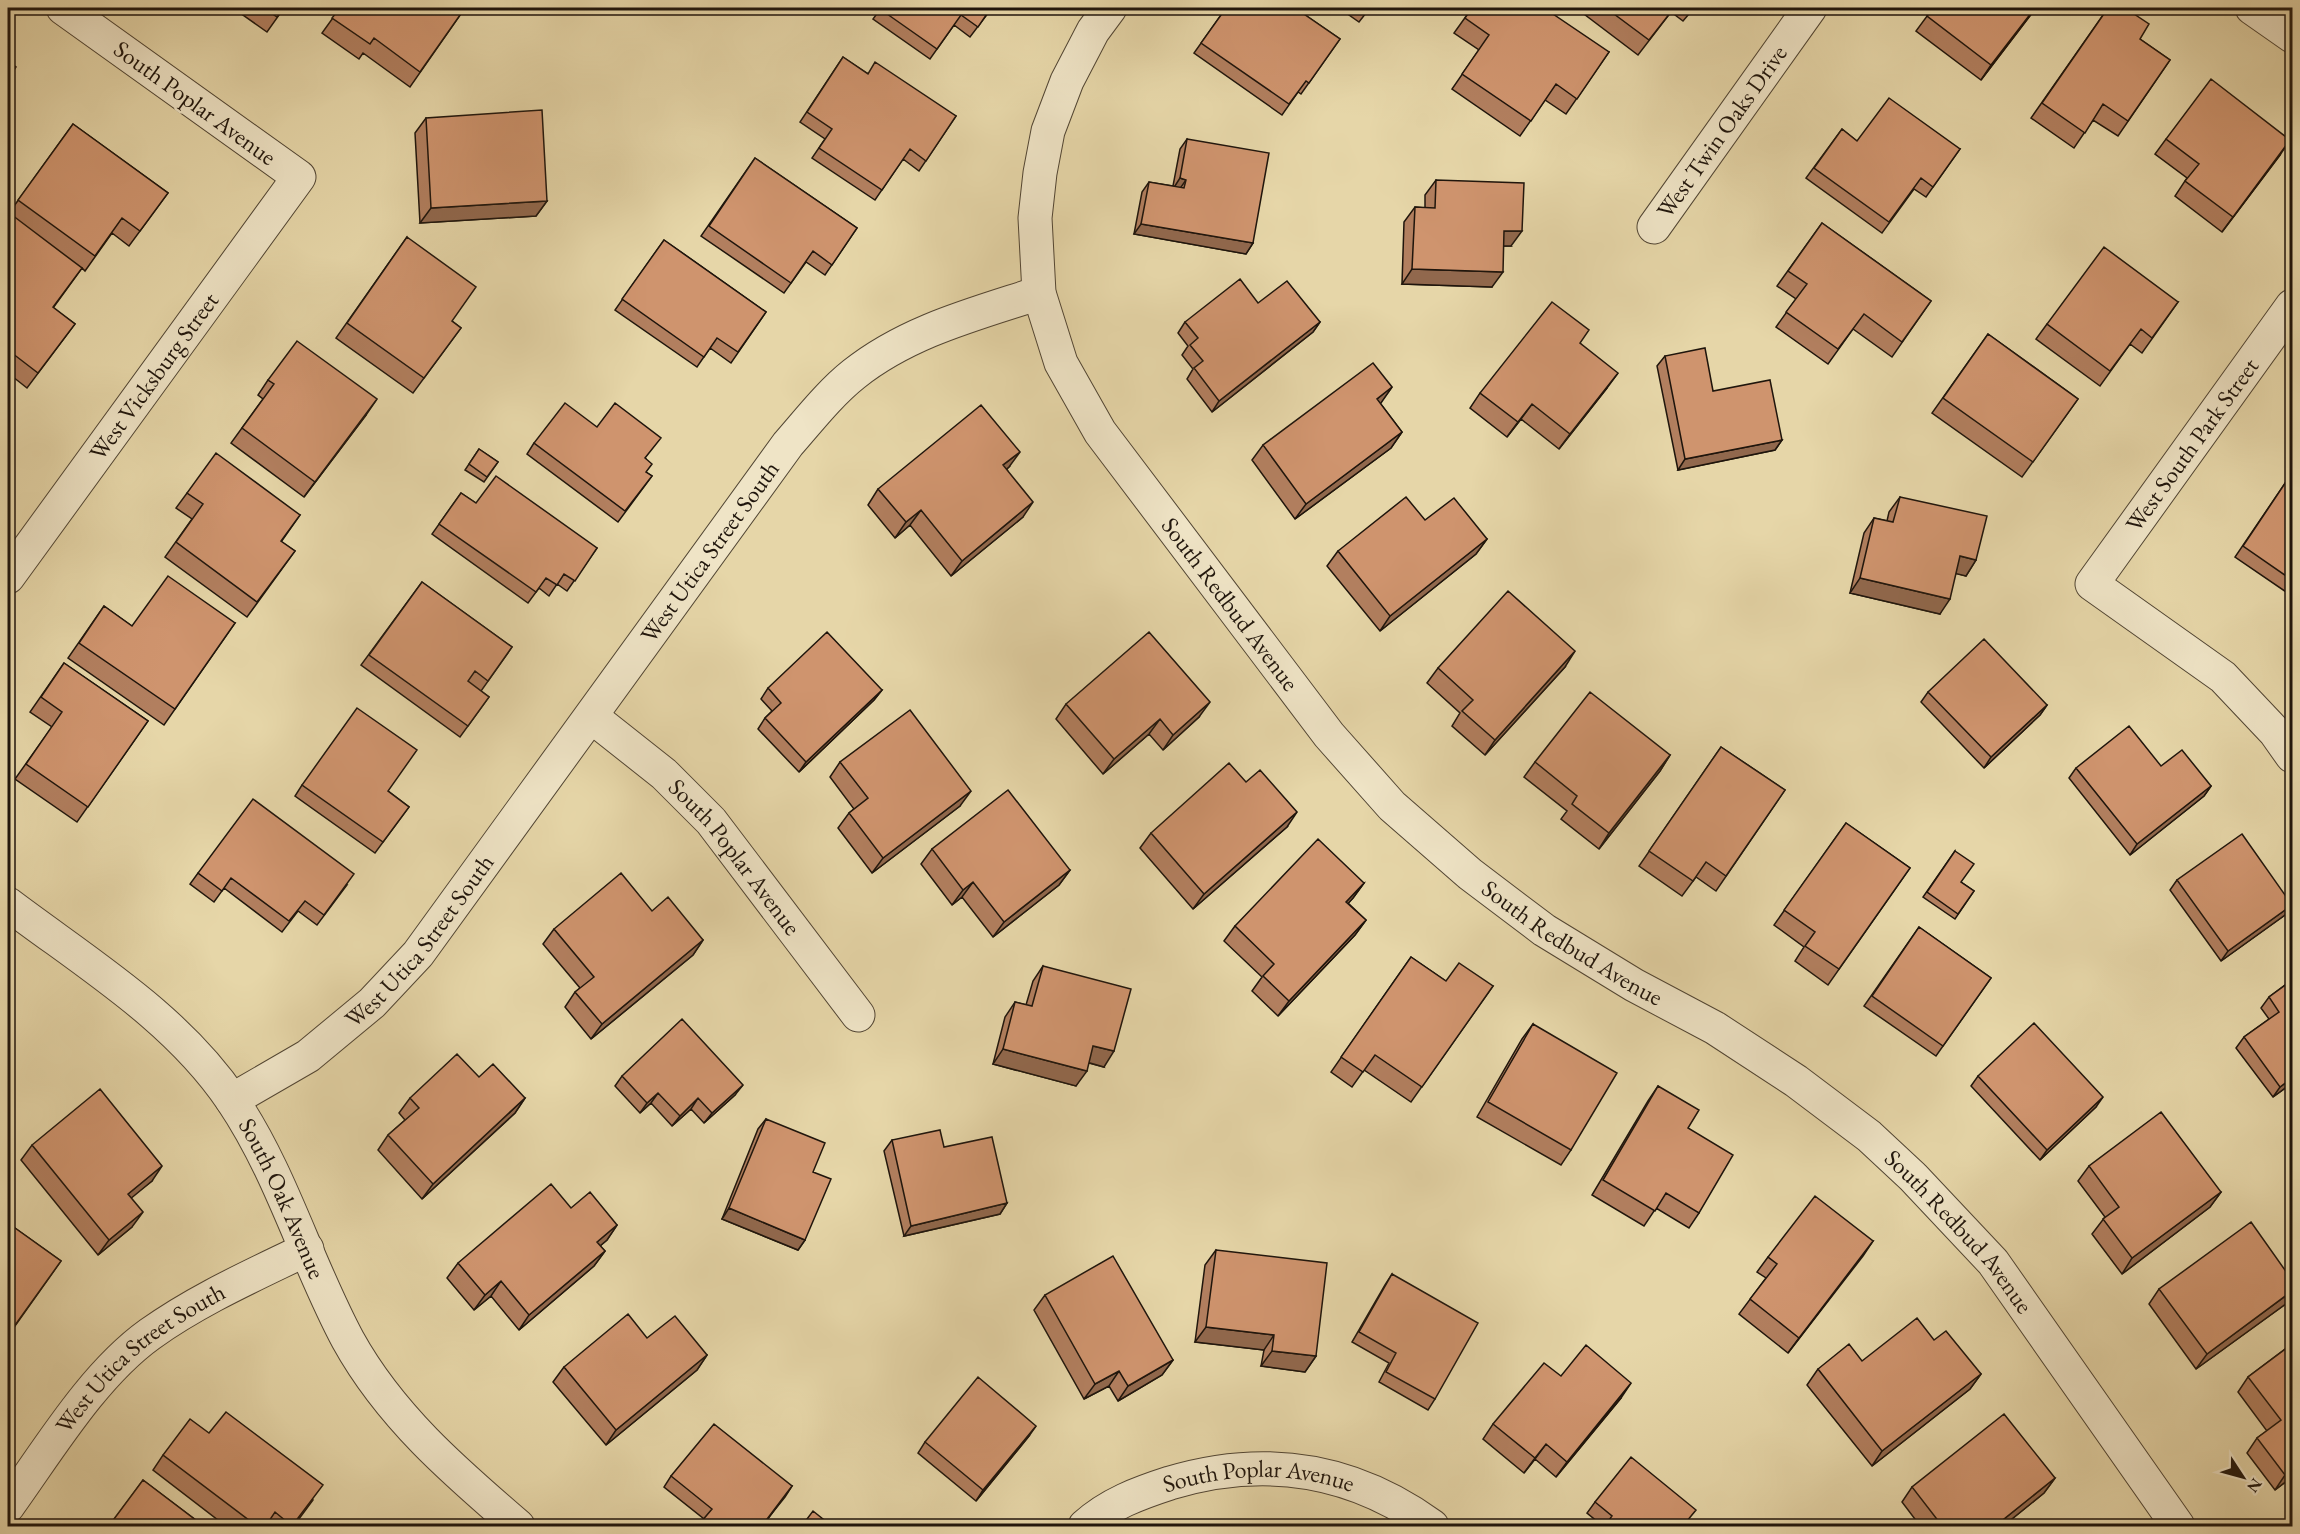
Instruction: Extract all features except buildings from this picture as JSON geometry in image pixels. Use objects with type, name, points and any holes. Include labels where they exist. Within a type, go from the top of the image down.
[{"type":"street","name":"South Poplar Avenue","points":[[63,8],[298,177]]},
{"type":"street","points":[[1039,293],[1035,219],[1048,131],[1067,81],[1093,31],[1110,8]]},
{"type":"street","name":"West Twin Oaks Drive","points":[[1653,227],[1810,8]]},
{"type":"street","points":[[2252,8],[2292,36]]},
{"type":"street","name":"West Vicksburg Street","points":[[8,577],[298,177]]},
{"type":"street","name":"West Utica Street South","points":[[232,1100],[308,1056],[372,1003],[418,954],[788,444],[854,374],[893,347],[943,325],[1039,293]]},
{"type":"street","name":"South Redbud Avenue","points":[[1039,293],[1061,363],[1100,432],[1329,735],[1392,806],[1470,874],[1544,930],[1634,985],[1715,1028],[1796,1081],[1886,1152],[1993,1262],[2178,1527]]},
{"type":"street","name":"West South Park Street","points":[[2292,306],[2092,584],[2223,677],[2275,732],[2292,756]]},
{"type":"street","name":"South Poplar Avenue","points":[[592,717],[664,774],[711,821],[858,1015]]},
{"type":"street","name":"South Oak Avenue","points":[[8,904],[137,1001],[187,1044],[232,1100],[274,1175],[349,1341],[416,1434],[518,1527]]},
{"type":"street","name":"West Utica Street South","points":[[8,1506],[77,1411],[110,1371],[149,1335],[198,1303],[307,1249]]},
{"type":"street","name":"South Poplar Avenue","points":[[1085,1527],[1098,1514],[1140,1492],[1222,1471],[1275,1467],[1315,1473],[1362,1488],[1432,1527]]}]
